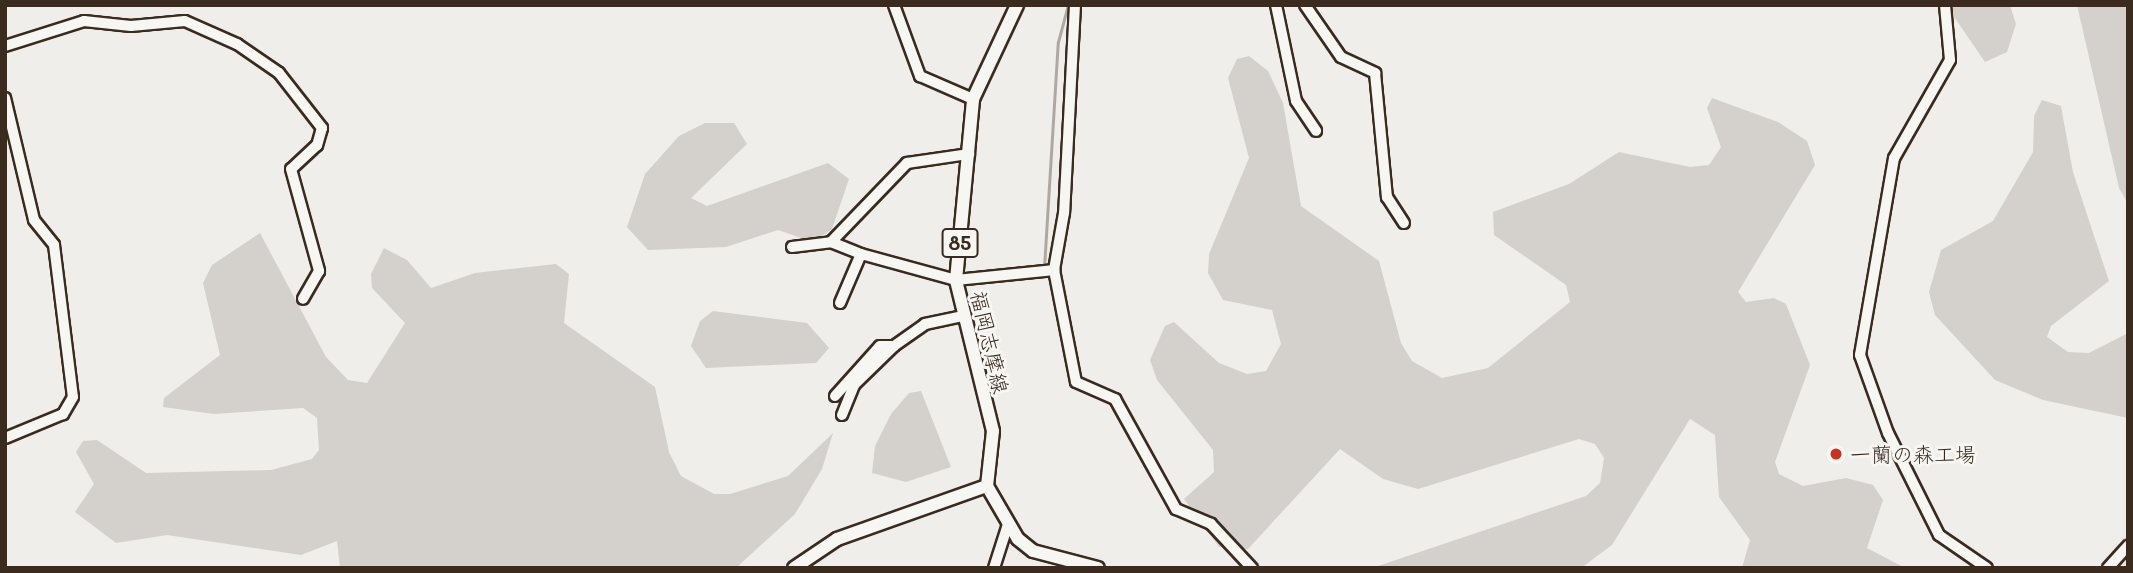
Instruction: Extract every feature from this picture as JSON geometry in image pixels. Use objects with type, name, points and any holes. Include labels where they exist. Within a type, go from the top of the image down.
[{"type":"main road","name":"福岡志摩線","points":[[987,486],[993,431],[962,316],[956,280],[973,99],[1017,5]]},
{"type":"main road","points":[[794,568],[837,539],[987,486],[1008,524],[1033,551],[1098,568]]},
{"type":"street","points":[[894,5],[920,76],[973,99]]},
{"type":"street","points":[[1075,5],[1064,213],[1054,270],[1076,382],[1115,400],[1175,509],[1211,524],[1252,568]]},
{"type":"street","points":[[1276,5],[1296,101],[1316,131]]},
{"type":"street","points":[[1305,5],[1342,57],[1375,73],[1387,197],[1404,223]]},
{"type":"street","points":[[1945,5],[1950,60],[1894,158],[1860,355],[1888,433],[1939,535],[1987,568]]},
{"type":"street","points":[[5,46],[84,21],[131,26],[185,21],[237,44],[279,73],[321,128],[317,145],[291,169],[319,271],[303,299]]},
{"type":"street","points":[[5,98],[34,220],[54,245],[73,397],[63,414],[5,438]]},
{"type":"street","points":[[831,242],[907,163],[969,154]]},
{"type":"street","points":[[792,247],[831,242],[861,254],[956,280],[1054,270]]},
{"type":"street","points":[[840,303],[861,254]]},
{"type":"street","points":[[842,415],[854,385],[894,346],[925,324],[962,316]]},
{"type":"street","points":[[835,396],[877,348],[894,346]]},
{"type":"street","points":[[994,568],[1008,524]]},
{"type":"street","points":[[2109,568],[2128,546]]},
{"type":"shaded area","points":[[1946,5],[2010,5],[2016,24],[2007,52],[1985,62]]},
{"type":"shaded area","points":[[2077,5],[2128,5],[2128,204],[2119,188]]},
{"type":"shaded area","points":[[1249,56],[1268,71],[1283,103],[1301,206],[1379,261],[1401,343],[1412,361],[1442,378],[1488,368],[1570,302],[1566,285],[1494,235],[1493,212],[1569,184],[1619,152],[1690,167],[1709,165],[1721,147],[1707,108],[1712,98],[1778,122],[1807,141],[1815,165],[1738,292],[1746,302],[1774,298],[1786,304],[1810,365],[1775,462],[1779,474],[1803,486],[1846,478],[1873,485],[1883,500],[1867,548],[1905,568],[1742,568],[1750,540],[1719,497],[1715,435],[1690,419],[1612,545],[1581,568],[1372,568],[1586,496],[1600,483],[1604,458],[1595,444],[1579,439],[1418,489],[1383,479],[1340,449],[1248,549],[1219,547],[1184,499],[1214,472],[1213,450],[1157,380],[1150,360],[1165,326],[1174,322],[1219,363],[1247,374],[1266,371],[1281,344],[1272,310],[1223,300],[1208,273],[1209,254],[1249,158],[1228,78],[1237,59]]},
{"type":"shaded area","points":[[2042,100],[2061,106],[2073,172],[2109,281],[2051,326],[2047,337],[2068,352],[2089,353],[2128,333],[2128,418],[2043,400],[1995,380],[1935,315],[1929,292],[1941,250],[1993,221],[2033,152],[2034,116]]},
{"type":"shaded area","points":[[705,123],[734,123],[747,144],[691,198],[707,206],[828,163],[849,179],[832,229],[813,242],[778,230],[726,247],[648,250],[627,227],[645,174],[679,136]]},
{"type":"shaded area","points":[[260,233],[326,357],[348,380],[367,383],[405,323],[372,288],[371,274],[384,248],[407,260],[431,288],[475,273],[556,264],[569,274],[564,323],[655,387],[669,452],[681,476],[714,494],[730,494],[788,476],[833,433],[822,469],[795,514],[736,568],[340,568],[337,541],[301,555],[167,535],[116,543],[75,512],[94,484],[76,452],[83,441],[97,440],[146,473],[271,470],[312,459],[319,450],[317,418],[303,408],[214,414],[163,407],[164,398],[220,355],[203,283],[212,265]]},
{"type":"shaded area","points":[[713,311],[807,323],[829,348],[816,363],[706,368],[691,346],[700,321]]},
{"type":"shaded area","points":[[921,391],[951,467],[906,482],[872,473],[875,446],[891,414],[909,393]]},
{"type":"waterway","points":[[1044,268],[1058,42],[1068,5]]},
{"type":"place","name":"一蘭の森工場","points":[[1836,454]]}]
